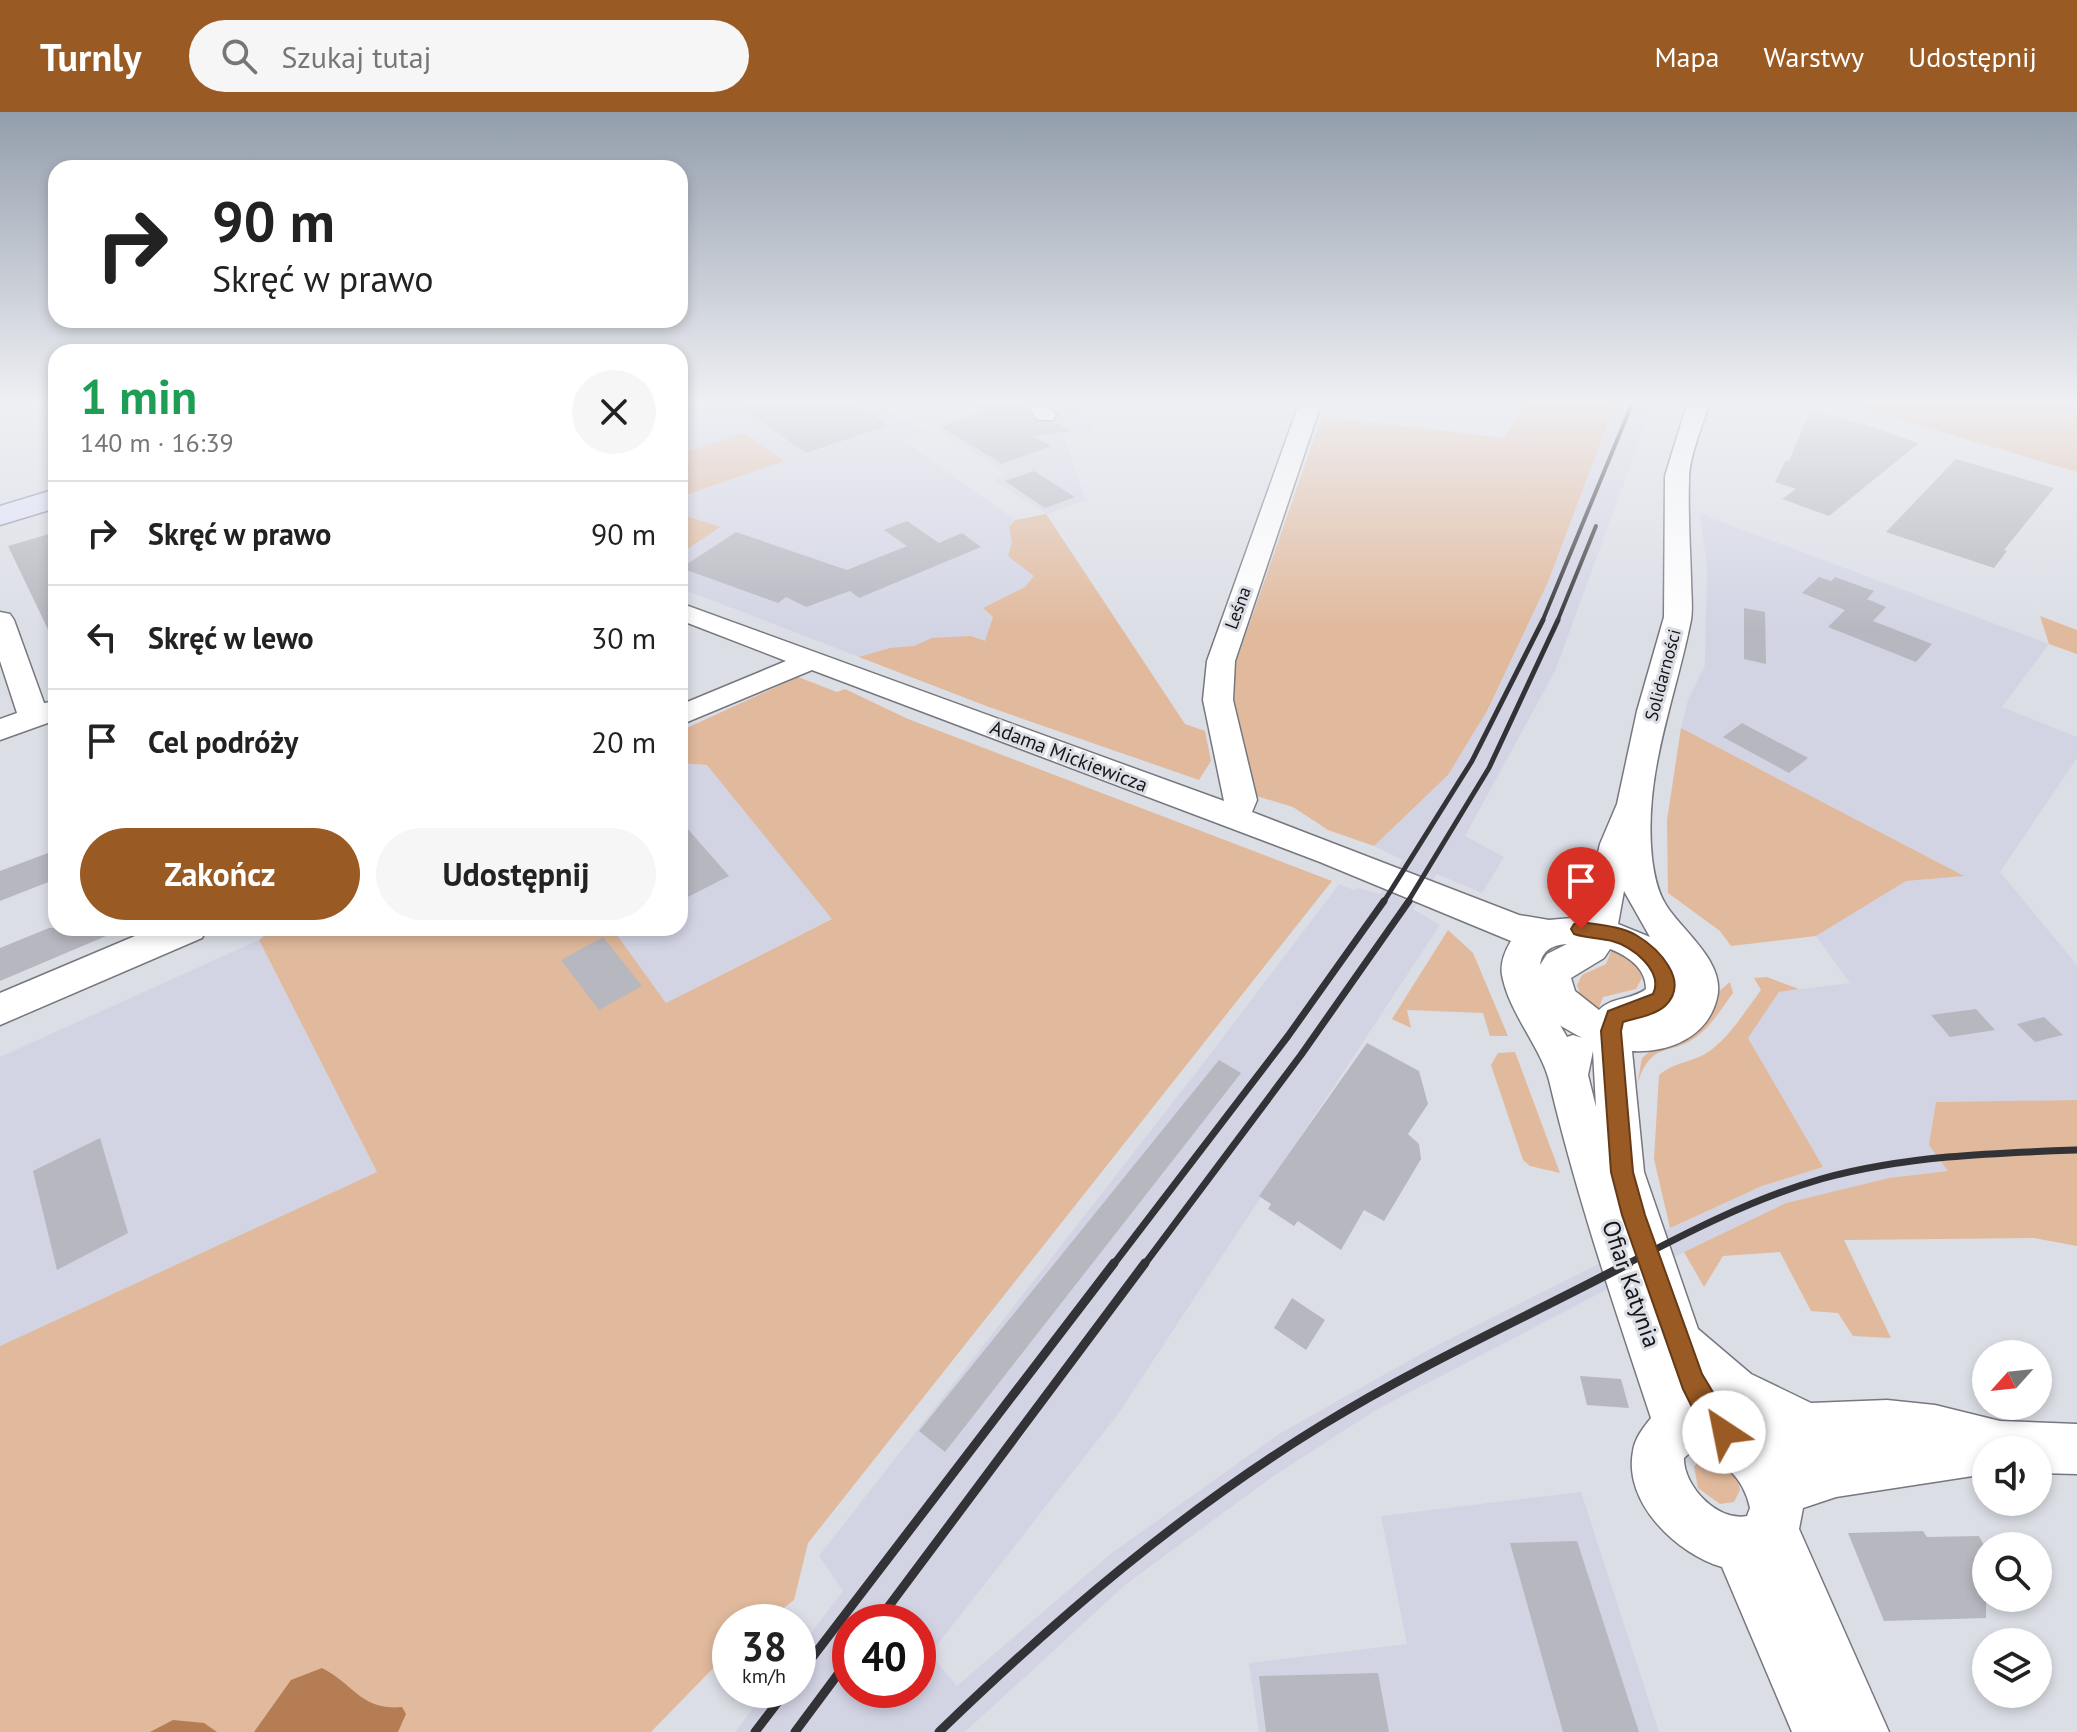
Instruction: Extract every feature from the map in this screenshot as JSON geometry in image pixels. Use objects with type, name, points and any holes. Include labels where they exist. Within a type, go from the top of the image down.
[{"type":"main road","points":[[0,517],[48,501]]},
{"type":"main road","points":[[0,517],[48,507]]},
{"type":"street","name":"Leśna","points":[[1233,818],[1241,800],[1218,700],[1221,661],[1284,480]]},
{"type":"street","name":"Solidarności","points":[[1599,931],[1617,844],[1633,804],[1652,711],[1678,617],[1677,480]]},
{"type":"street","name":"Adama Mickiewicza","points":[[688,614],[1332,854],[1514,928],[1550,934],[1581,929],[1599,931]]},
{"type":"street","points":[[0,620],[45,714],[0,730]]},
{"type":"street","points":[[688,713],[812,660]]},
{"type":"street","name":"Solidarności","points":[[1611,1031],[1654,1035],[1684,1023],[1693,1012],[1699,990],[1696,976],[1639,890],[1633,804]]},
{"type":"street","name":"Adama Mickiewicza","points":[[1457,906],[1521,960],[1582,1020],[1611,1031]]},
{"type":"street","points":[[1558,998],[1552,978],[1555,969],[1570,957],[1592,948],[1599,931],[1616,934],[1644,949],[1663,974],[1665,988],[1660,999],[1651,1006],[1615,1017],[1611,1031]]},
{"type":"street","points":[[1550,934],[1529,945],[1521,960],[1524,985],[1568,1075]]},
{"type":"street","points":[[0,1010],[171,936]]},
{"type":"street","name":"Ofiar Katynia","points":[[1558,998],[1572,1038],[1574,1057],[1568,1075],[1609,1225],[1739,1479],[1822,1732]]},
{"type":"street","name":"Ofiar Katynia","points":[[1611,1031],[1622,1172],[1647,1254],[1682,1344],[1692,1380],[1859,1732]]},
{"type":"street","points":[[1682,1344],[1734,1391],[1809,1428],[1911,1428],[1972,1440]]},
{"type":"street","points":[[1739,1479],[1809,1428]]},
{"type":"street","points":[[2052,1448],[2077,1449]]},
{"type":"street","points":[[1739,1479],[1836,1471],[1972,1450]]},
{"type":"shaded area","points":[[688,480],[958,480],[1021,524],[1094,613],[989,707],[688,591]]},
{"type":"shaded area","points":[[688,480],[730,480],[688,494]]},
{"type":"shaded area","points":[[994,480],[1079,480],[1086,500],[1047,514]]},
{"type":"shaded area","points":[[1300,480],[1587,480],[1548,582],[1487,711],[1448,775],[1374,846],[1328,830],[1293,807],[1253,795],[1233,716],[1233,671]]},
{"type":"shaded area","points":[[1587,480],[1625,480],[1555,671],[1465,836],[1504,857],[1482,893],[1437,874],[1413,909],[1440,925],[1118,1414],[936,1646],[936,1604],[833,1604],[843,1591],[819,1556],[1339,884],[1380,894],[1403,860],[1374,846],[1448,775],[1487,711],[1548,582]]},
{"type":"shaded area","points":[[1046,514],[1185,724],[1205,731],[1211,761],[1199,780],[989,707],[859,657],[890,648],[914,646],[932,638],[971,636],[985,641],[993,617],[983,608],[1025,587],[1034,576],[1008,556],[1012,542],[1009,527],[1016,520]]},
{"type":"shaded area","points":[[1700,514],[2049,644],[2002,707],[2077,737],[2077,758],[2000,872],[2077,965],[2077,1100],[1936,1102],[1948,1171],[1889,1178],[1786,1203],[1604,1291],[1376,1410],[1272,1477],[1125,1585],[965,1732],[735,1732],[753,1708],[816,1708],[816,1626],[832,1605],[832,1708],[936,1708],[936,1661],[957,1686],[1113,1552],[1279,1434],[1426,1351],[1670,1228],[1762,1186],[1823,1167],[1748,1038],[1779,992],[1850,983],[1816,936],[1906,881],[1962,875],[1681,728],[1688,700],[1705,665],[1707,567]]},
{"type":"shaded area","points":[[688,517],[720,527],[688,549]]},
{"type":"shaded area","points":[[2040,616],[2077,630],[2077,654],[2049,644]]},
{"type":"shaded area","points":[[798,677],[837,692],[845,689],[908,719],[1332,881],[808,1543],[794,1600],[789,1604],[712,1604],[712,1669],[651,1732],[0,1732],[0,1346],[377,1172],[259,940],[264,936],[618,936],[666,1003],[832,919],[707,765],[688,764],[688,727]]},
{"type":"shaded area","points":[[1681,728],[1964,876],[1906,881],[1816,936],[1731,946],[1720,931],[1668,893],[1667,820]]},
{"type":"shaded area","points":[[688,764],[707,765],[833,918],[666,1003],[618,936],[688,936]]},
{"type":"shaded area","points":[[1448,930],[1473,953],[1508,1036],[1490,1036],[1483,1013],[1407,1010],[1411,1028],[1392,1019]]},
{"type":"shaded area","points":[[259,940],[377,1172],[0,1346],[0,1057]]},
{"type":"shaded area","points":[[1612,949],[1630,959],[1642,978],[1636,989],[1603,997],[1598,1010],[1581,997],[1577,985],[1582,975],[1606,964]]},
{"type":"shaded area","points":[[1767,977],[1799,989],[1779,992],[1748,1038],[1823,1167],[1762,1186],[1670,1228],[1654,1159],[1659,1075],[1705,1054],[1718,1044],[1761,990],[1754,978]]},
{"type":"shaded area","points":[[1730,982],[1733,993],[1710,1024],[1690,1041],[1656,1054],[1649,1060],[1637,1085],[1642,1058]]},
{"type":"shaded area","points":[[1515,1052],[1560,1173],[1530,1166],[1523,1160],[1491,1065],[1498,1053]]},
{"type":"shaded area","points":[[2077,1100],[2077,1246],[2034,1238],[1844,1240],[1891,1338],[1853,1336],[1838,1313],[1811,1311],[1780,1252],[1723,1256],[1704,1287],[1684,1252],[1786,1203],[1889,1178],[1948,1171],[1929,1145],[1936,1102]]},
{"type":"shaded area","points":[[1703,1459],[1717,1461],[1732,1472],[1740,1490],[1734,1502],[1720,1504],[1698,1488],[1694,1466]]},
{"type":"shaded area","points":[[1581,1492],[1659,1732],[1259,1732],[1249,1663],[1407,1644],[1381,1516]]},
{"type":"shaded area","points":[[322,1668],[367,1701],[402,1707],[406,1714],[398,1732],[254,1732],[291,1680]]},
{"type":"shaded area","points":[[173,1720],[204,1723],[217,1732],[150,1732]]},
{"type":"building","points":[[1048,480],[1075,497],[1045,508],[1005,481]]},
{"type":"building","points":[[1874,480],[1829,516],[1782,499],[1796,489],[1775,482]]},
{"type":"building","points":[[1936,480],[2026,480],[2054,488],[2004,550],[2007,551],[1994,568],[1886,532]]},
{"type":"building","points":[[907,521],[939,543],[962,533],[981,547],[859,598],[850,591],[806,607],[786,597],[778,603],[688,571],[688,563],[736,532],[847,570],[907,546],[884,530]]},
{"type":"building","points":[[48,534],[48,629],[8,546]]},
{"type":"building","points":[[1819,577],[1831,581],[1835,577],[1874,591],[1867,599],[1886,607],[1873,621],[1932,644],[1916,662],[1828,627],[1845,610],[1802,593]]},
{"type":"building","points":[[1744,608],[1765,612],[1766,664],[1744,659]]},
{"type":"building","points":[[1742,723],[1808,758],[1789,773],[1723,737]]},
{"type":"building","points":[[688,829],[729,876],[688,897]]},
{"type":"building","points":[[48,853],[48,882],[0,901],[0,871]]},
{"type":"building","points":[[48,928],[48,936],[106,936],[0,981],[0,948]]},
{"type":"building","points":[[603,937],[642,986],[599,1010],[561,960]]},
{"type":"building","points":[[1976,1009],[1995,1030],[1950,1037],[1931,1015]]},
{"type":"building","points":[[2044,1017],[2063,1035],[2035,1042],[2017,1024]]},
{"type":"building","points":[[1367,1043],[1419,1071],[1428,1104],[1408,1134],[1419,1144],[1421,1159],[1384,1221],[1364,1210],[1341,1250],[1298,1221],[1294,1226],[1268,1209],[1271,1204],[1259,1196]]},
{"type":"building","points":[[1219,1060],[1241,1073],[945,1452],[919,1431]]},
{"type":"building","points":[[100,1138],[128,1233],[57,1270],[33,1171]]},
{"type":"building","points":[[1292,1298],[1325,1320],[1306,1350],[1274,1328]]},
{"type":"building","points":[[1580,1376],[1621,1379],[1629,1408],[1587,1405]]},
{"type":"building","points":[[1923,1531],[1927,1537],[1972,1536],[1972,1612],[1986,1612],[1986,1618],[1884,1621],[1848,1533]]},
{"type":"building","points":[[1577,1541],[1639,1732],[1563,1732],[1510,1543]]},
{"type":"building","points":[[1378,1673],[1389,1732],[1266,1732],[1259,1676]]},
{"type":"railway","points":[[1542,622],[1601,480]]},
{"type":"railway","points":[[1557,622],[1596,526]]},
{"type":"railway","points":[[1407,903],[1489,768],[1558,620]]},
{"type":"railway","points":[[1383,903],[1472,761],[1542,622]]},
{"type":"railway","points":[[1113,1265],[1288,1036],[1384,901]]},
{"type":"railway","points":[[1144,1265],[1301,1055],[1409,901]]},
{"type":"railway","points":[[1629,1263],[1745,1206],[1795,1187],[1852,1171],[1981,1154],[2077,1150]]},
{"type":"railway","points":[[816,1652],[1114,1263]]},
{"type":"railway","points":[[890,1604],[1145,1263]]},
{"type":"railway","points":[[939,1732],[1029,1648],[1122,1568],[1270,1458],[1397,1382],[1629,1263]]},
{"type":"railway","points":[[1625,1265],[1629,1263]]},
{"type":"railway","points":[[795,1732],[832,1682]]},
{"type":"railway","points":[[755,1732],[773,1708]]},
{"type":"route","points":[[1581,929],[1616,934],[1629,940],[1656,960],[1663,974],[1665,988],[1660,999],[1651,1006],[1621,1013],[1615,1017],[1611,1031],[1622,1172],[1647,1254],[1682,1344],[1692,1380],[1707,1410],[1724,1432]]}]
